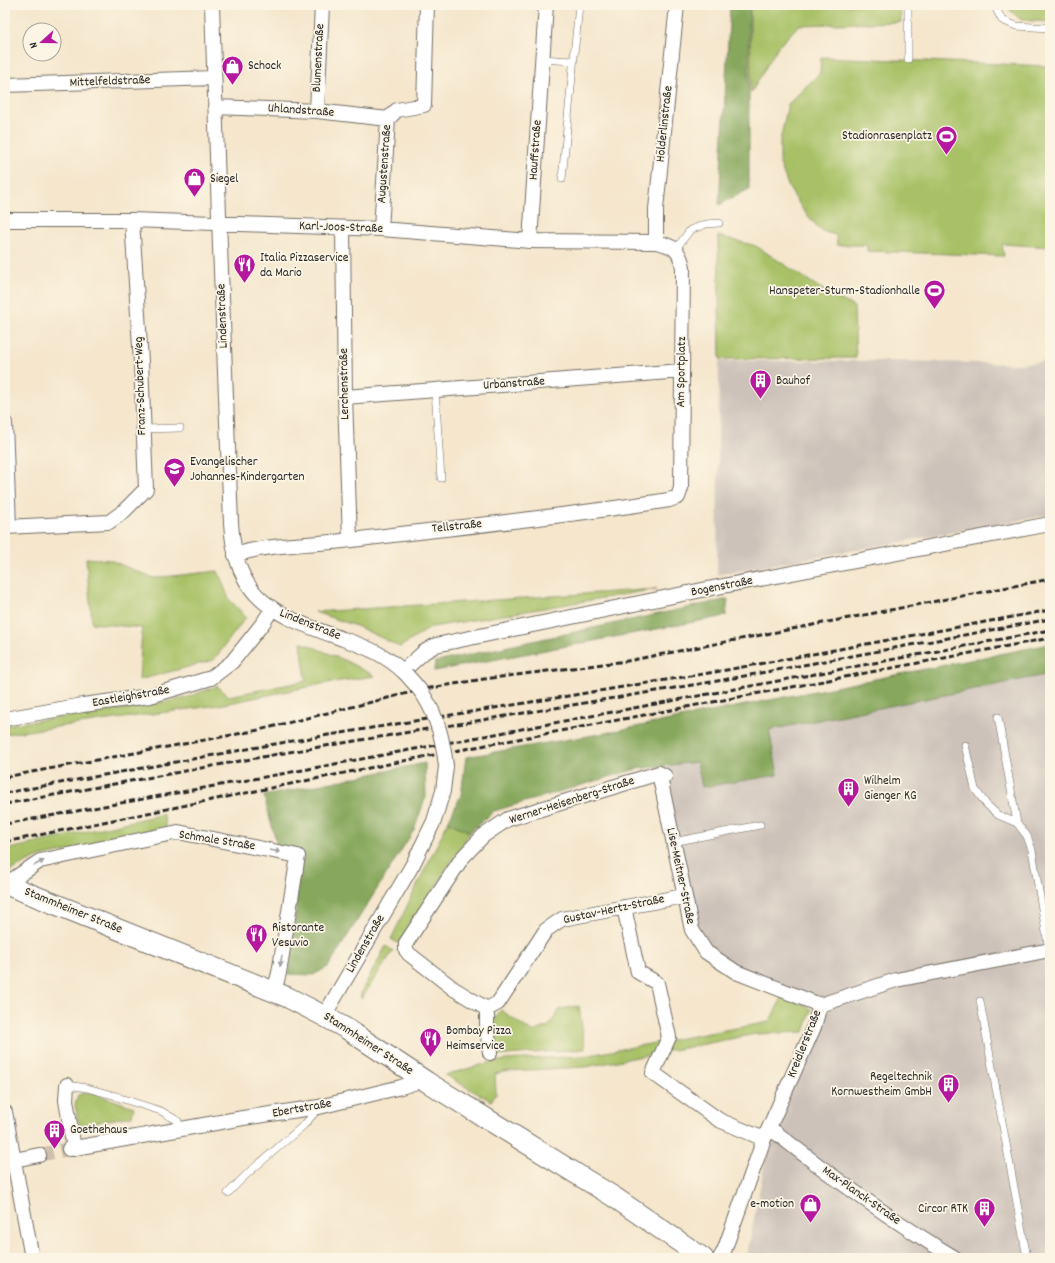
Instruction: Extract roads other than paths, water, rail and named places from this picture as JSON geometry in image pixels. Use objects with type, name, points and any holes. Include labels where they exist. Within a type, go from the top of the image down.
[{"type":"main road","name":"Stammheimer Straße","points":[[5,884],[274,992],[324,1016],[423,1080],[614,1197],[703,1258]]},
{"type":"street","name":"Lindenstraße","points":[[212,5],[219,223],[231,523],[234,555],[248,585],[255,594],[272,609],[305,626],[363,646],[393,662],[424,695],[437,722],[443,743],[446,766],[443,791],[434,821],[414,864],[324,1016]]},
{"type":"street","name":"Blumenstraße","points":[[317,111],[322,5]]},
{"type":"street","name":"Augustenstraße","points":[[381,229],[388,119],[397,110],[424,105],[427,5]]},
{"type":"street","name":"Hauffstraße","points":[[530,241],[546,5]]},
{"type":"street","name":"Hölderlinstraße","points":[[656,242],[656,209],[677,5]]},
{"type":"street","name":"Mittelfeldstraße","points":[[5,85],[214,78]]},
{"type":"street","name":"Uhlandstraße","points":[[215,107],[317,111],[388,119]]},
{"type":"street","name":"Karl-Joos-Straße","points":[[5,220],[132,220],[381,229],[530,241],[656,242],[669,245],[676,249]]},
{"type":"street","name":"Franz-Schubert-Weg","points":[[7,526],[109,522],[123,512],[146,489],[132,220]]},
{"type":"street","name":"Lerchenstraße","points":[[343,228],[345,397],[350,540]]},
{"type":"street","name":"Am Sportplatz","points":[[676,249],[681,256],[683,267],[681,488],[678,497]]},
{"type":"street","name":"Urbanstraße","points":[[345,397],[682,371]]},
{"type":"street","points":[[5,422],[7,526]]},
{"type":"street","name":"Tellstraße","points":[[234,555],[253,549],[350,540],[591,512],[668,500],[678,497]]},
{"type":"street","name":"Bogenstraße","points":[[404,673],[424,652],[436,645],[707,589],[1050,524]]},
{"type":"street","name":"Eastleighstraße","points":[[5,719],[83,705],[150,696],[211,678],[232,662],[272,609]]},
{"type":"street","name":"Lise-Meitner-Straße","points":[[662,775],[673,842],[692,930],[706,952],[736,972],[820,1005]]},
{"type":"street","name":"Werner-Heisenberg-Straße","points":[[487,1009],[454,989],[409,954],[406,950],[406,943],[462,858],[483,836],[508,819],[662,775]]},
{"type":"street","name":"Schmale Straße","points":[[5,884],[40,860],[178,832],[298,856],[274,992]]},
{"type":"street","name":"Gustav-Hertz-Straße","points":[[487,1009],[498,1003],[546,930],[562,919],[684,896]]},
{"type":"street","name":"Max-Planck-Straße","points":[[624,907],[638,972],[656,983],[669,1037],[652,1073],[719,1120],[767,1134],[811,1160],[924,1240],[955,1258]]},
{"type":"street","name":"Kreidlerstraße","points":[[720,1258],[724,1251],[767,1134],[814,1027],[820,1005],[896,980],[1049,950]]},
{"type":"street","points":[[487,1009],[490,1053]]},
{"type":"street","name":"Ebertstraße","points":[[67,1085],[66,1100],[71,1149],[243,1118],[319,1107],[401,1087],[423,1080]]},
{"type":"street","points":[[5,1112],[12,1166],[32,1258]]},
{"type":"street","points":[[12,1166],[38,1155]]},
{"type":"lane","points":[[562,179],[572,61],[579,5]]},
{"type":"lane","points":[[908,5],[908,59]]},
{"type":"lane","points":[[994,5],[1002,20],[1016,26],[1050,28]]},
{"type":"lane","points":[[542,59],[572,61]]},
{"type":"lane","points":[[676,249],[690,230],[706,224],[718,223]]},
{"type":"lane","points":[[435,390],[441,478]]},
{"type":"lane","points":[[143,429],[180,428]]},
{"type":"lane","points":[[998,717],[1017,823],[1027,836],[1032,850],[1049,950]]},
{"type":"lane","points":[[965,745],[975,789],[986,804],[998,815],[1017,823]]},
{"type":"lane","points":[[673,842],[760,825]]},
{"type":"lane","points":[[980,1001],[1027,1258]]},
{"type":"lane","name":"Ebertstraße","points":[[67,1085],[87,1088],[116,1096],[161,1111],[178,1121],[180,1129]]},
{"type":"lane","points":[[228,1193],[247,1174],[304,1125],[319,1107]]},
{"type":"tunnel","points":[[39,1155],[69,1149]]},
{"type":"railway","points":[[5,777],[259,730],[424,689],[484,679],[627,661],[1050,579]]},
{"type":"railway","points":[[5,793],[286,742],[721,671],[1050,610]]},
{"type":"railway","points":[[5,804],[289,752],[723,680],[1050,619]]},
{"type":"railway","points":[[5,824],[303,770],[1050,630]]},
{"type":"railway","points":[[5,842],[423,757],[1050,638]]},
{"type":"place","name":"Schock","points":[[232,86]]},
{"type":"place","name":"Stadionrasenplatz","points":[[947,156]]},
{"type":"place","name":"Siegel","points":[[195,198]]},
{"type":"place","name":"Italia Pizzaservice da Mario","points":[[244,284]]},
{"type":"place","name":"Hanspeter-Sturm-Stadionhalle","points":[[935,310]]},
{"type":"place","name":"Bauhof","points":[[760,400]]},
{"type":"place","name":"Evangelischer Johannes-Kindergarten","points":[[175,488]]},
{"type":"place","name":"Wilhelm Gienger KG","points":[[848,808]]},
{"type":"place","name":"Ristorante Vesuvio","points":[[257,954]]},
{"type":"place","name":"Bombay Pizza Heimservice","points":[[431,1058]]},
{"type":"place","name":"Regeltechnik Kornwestheim GmbH","points":[[948,1104]]},
{"type":"place","name":"Goethehaus","points":[[54,1150]]},
{"type":"place","name":"e-motion","points":[[810,1224]]},
{"type":"place","name":"Circor RTK","points":[[984,1228]]}]
